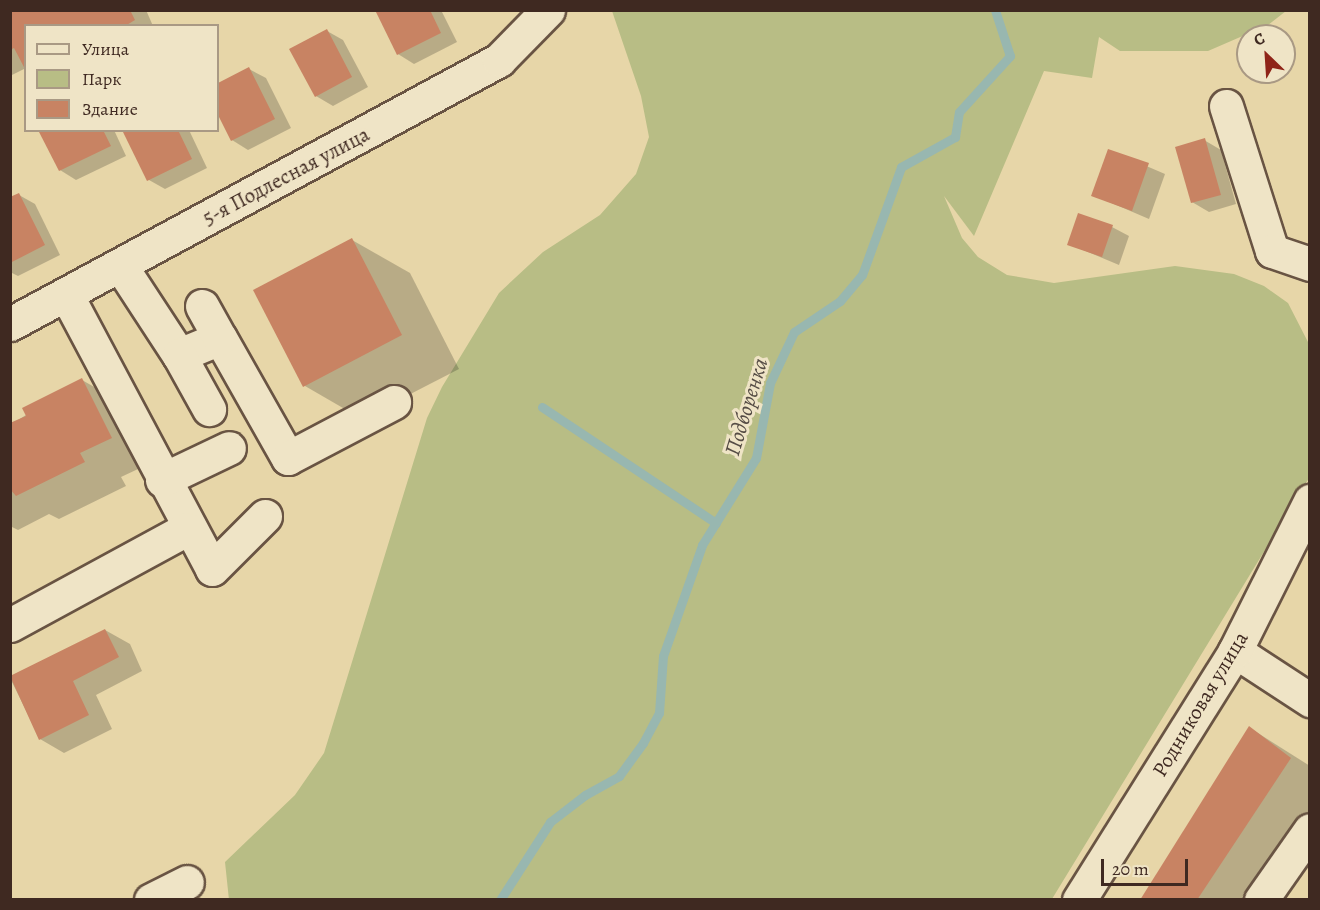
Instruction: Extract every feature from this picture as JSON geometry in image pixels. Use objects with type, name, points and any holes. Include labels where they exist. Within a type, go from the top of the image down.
[{"type":"street","name":"5-я Подлесная улица","points":[[10,324],[499,60],[548,10]]},
{"type":"street","points":[[1226,106],[1272,251],[1310,264]]},
{"type":"street","points":[[120,265],[179,355],[209,410]]},
{"type":"street","points":[[66,294],[187,528],[212,570],[265,516]]},
{"type":"street","points":[[202,306],[288,458],[394,402]]},
{"type":"street","points":[[179,355],[220,338]]},
{"type":"street","points":[[162,480],[229,448]]},
{"type":"street","name":"Родниковая улица","points":[[1079,900],[1235,651],[1310,501]]},
{"type":"street","points":[[10,625],[187,528]]},
{"type":"street","points":[[1235,651],[1310,700]]},
{"type":"street","points":[[1261,900],[1310,830]]},
{"type":"street","points":[[151,900],[187,882]]},
{"type":"green space","points":[[612,11],[1286,11],[1269,24],[1236,24],[1236,39],[1208,51],[1120,51],[1099,37],[1092,78],[1044,71],[974,236],[944,196],[962,238],[978,257],[1007,275],[1054,283],[1175,266],[1234,274],[1264,286],[1288,303],[1309,344],[1309,478],[1052,899],[229,900],[225,862],[295,795],[324,753],[427,418],[442,387],[499,293],[543,252],[600,215],[636,174],[649,137],[641,96]]},
{"type":"building","points":[[10,10],[130,10],[135,20],[128,24],[24,24],[24,67],[14,48],[10,50]]},
{"type":"building","points":[[375,10],[430,10],[441,33],[397,55]]},
{"type":"building","points":[[327,29],[352,77],[315,97],[289,49]]},
{"type":"building","points":[[249,67],[275,119],[231,141],[219,117],[219,82]]},
{"type":"building","points":[[39,132],[104,132],[111,146],[59,171]]},
{"type":"building","points":[[123,132],[179,132],[192,159],[147,181]]},
{"type":"building","points":[[1205,138],[1221,195],[1191,203],[1175,147]]},
{"type":"building","points":[[1108,149],[1149,163],[1132,211],[1091,196]]},
{"type":"building","points":[[19,193],[45,245],[10,263],[10,197]]},
{"type":"building","points":[[1078,213],[1113,225],[1102,257],[1067,245]]},
{"type":"building","points":[[352,238],[402,335],[303,387],[253,290]]},
{"type":"building","points":[[82,378],[112,438],[80,453],[85,462],[16,496],[10,489],[10,423],[26,416],[22,408]]},
{"type":"building","points":[[105,629],[119,657],[73,681],[89,715],[39,740],[10,676]]},
{"type":"building","points":[[1249,726],[1291,758],[1197,900],[1140,900]]},
{"type":"waterway","name":"Подборенка","points":[[500,900],[550,822],[585,795],[619,776],[643,743],[659,713],[663,656],[702,545],[756,458],[770,383],[794,332],[840,301],[862,275],[901,167],[955,137],[959,112],[1010,56],[995,10]]},
{"type":"waterway","points":[[542,407],[716,523]]}]
